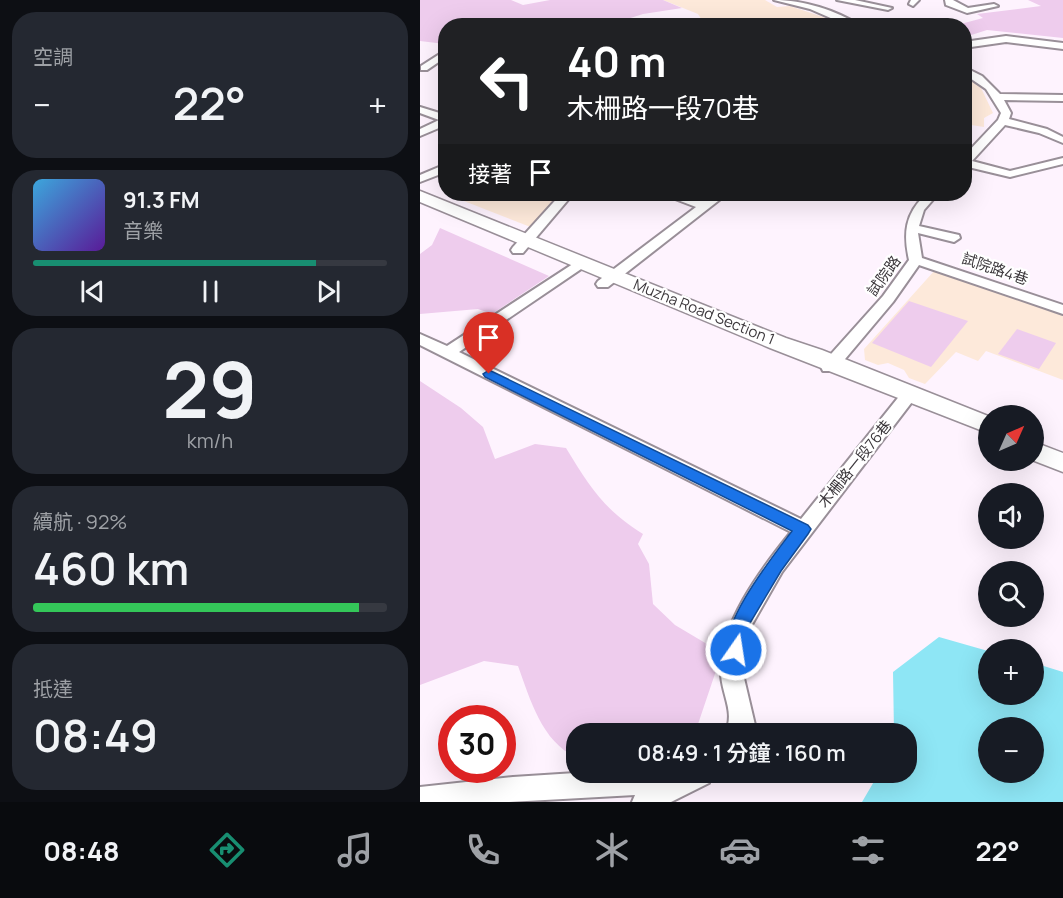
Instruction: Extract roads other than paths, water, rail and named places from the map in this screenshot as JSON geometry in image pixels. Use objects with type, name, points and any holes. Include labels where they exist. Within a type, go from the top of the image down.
[{"type":"main road","name":"Muzha Road Section 1","points":[[420,196],[523,245]]},
{"type":"main road","name":"Muzha Road Section 1","points":[[420,208],[576,266],[700,325],[831,365],[978,421]]},
{"type":"main road","name":"Muzha Road Section 1","points":[[831,365],[978,428]]},
{"type":"main road","points":[[1044,448],[1063,456]]},
{"type":"main road","points":[[1044,455],[1063,463]]},
{"type":"street","points":[[778,0],[812,7],[838,18]]},
{"type":"street","points":[[812,7],[824,0]]},
{"type":"street","points":[[841,0],[888,8]]},
{"type":"street","points":[[949,0],[949,3],[967,11],[990,3]]},
{"type":"street","points":[[972,44],[1006,39],[1063,46]]},
{"type":"street","points":[[422,68],[438,58]]},
{"type":"street","points":[[422,68],[438,69]]},
{"type":"street","points":[[972,73],[982,78],[998,97],[1006,113],[1003,121],[972,155]]},
{"type":"street","points":[[998,97],[1063,98]]},
{"type":"street","points":[[420,111],[438,117]]},
{"type":"street","points":[[1003,121],[1043,131],[1061,140]]},
{"type":"street","points":[[420,133],[438,124]]},
{"type":"street","points":[[972,165],[1010,174],[1063,161]]},
{"type":"street","points":[[420,179],[438,171]]},
{"type":"street","points":[[523,245],[561,201]]},
{"type":"street","points":[[690,201],[706,206]]},
{"type":"street","points":[[608,280],[712,201]]},
{"type":"street","points":[[926,201],[914,214],[912,228],[954,238]]},
{"type":"street","name":"試院路","points":[[831,365],[888,299],[916,260],[910,239],[912,228]]},
{"type":"street","name":"試院路4巷","points":[[916,260],[1063,310]]},
{"type":"street","points":[[448,353],[576,266]]},
{"type":"street","points":[[420,339],[803,529]]},
{"type":"street","name":"木柵路一段76巷","points":[[743,723],[732,674],[739,627],[775,567],[907,398]]},
{"type":"street","points":[[420,800],[513,789],[627,783]]},
{"type":"street","points":[[645,802],[682,783]]},
{"type":"water","points":[[939,637],[978,648],[978,705],[1044,705],[1044,666],[1063,672],[1063,802],[862,802],[873,783],[917,783],[917,723],[894,723],[893,672]]}]
